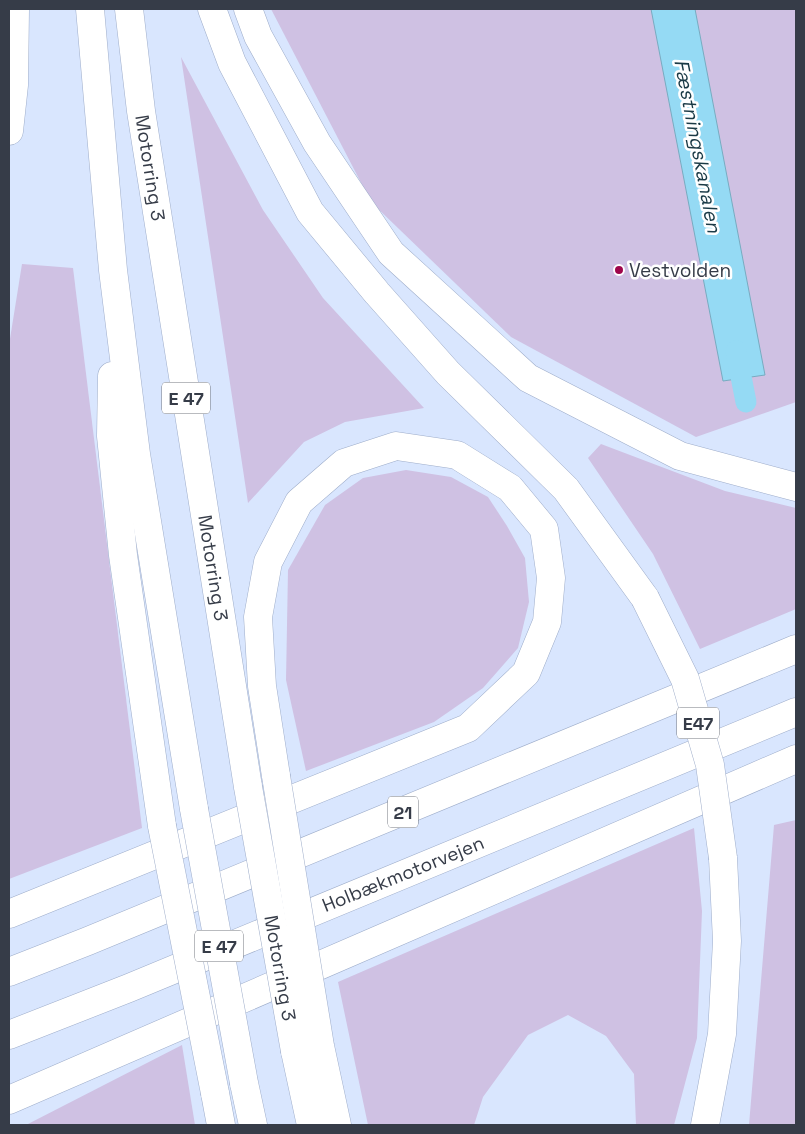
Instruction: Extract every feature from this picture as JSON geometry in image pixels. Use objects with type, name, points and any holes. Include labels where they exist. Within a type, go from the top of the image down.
[{"type":"highway","points":[[9,131],[14,85],[14,9]]},
{"type":"highway","name":"E 47","points":[[90,9],[113,270],[136,454],[194,809],[253,1125]]},
{"type":"highway","name":"Motorring 3","points":[[129,9],[141,111],[248,787],[308,1049],[311,1125]]},
{"type":"highway","name":"E47","points":[[212,9],[232,63],[310,212],[377,293],[448,373],[566,489],[646,598],[684,679],[710,765],[723,858],[728,941],[722,1034],[705,1125]]},
{"type":"highway","points":[[248,9],[258,36],[317,144],[391,253],[528,378],[680,456],[796,487]]},
{"type":"highway","points":[[113,270],[111,436],[123,555],[162,826],[221,1125]]},
{"type":"highway","points":[[9,914],[468,728],[526,673],[547,622],[551,578],[544,529],[510,488],[457,455],[396,446],[344,463],[299,502],[268,562],[258,617],[262,686],[276,776],[308,1049],[337,1125]]},
{"type":"highway","name":"21","points":[[9,972],[97,938],[796,649]]},
{"type":"highway","name":"Holbækmotorvejen","points":[[9,1035],[129,988],[796,712]]},
{"type":"highway","points":[[9,1100],[796,759]]},
{"type":"shaded area","name":"Vestvolden","points":[[271,9],[796,9],[796,402],[696,437],[511,337],[371,202]]},
{"type":"shaded area","points":[[181,57],[263,210],[323,298],[424,408],[345,422],[304,442],[248,503]]},
{"type":"shaded area","points":[[22,264],[73,268],[142,828],[9,879],[9,345]]},
{"type":"shaded area","points":[[601,444],[725,491],[796,508],[796,609],[700,649],[653,554],[588,458]]},
{"type":"shaded area","points":[[406,470],[451,477],[488,497],[507,526],[525,558],[529,602],[518,648],[483,688],[434,722],[306,771],[286,680],[288,570],[325,505],[363,478]]},
{"type":"shaded area","points":[[796,820],[796,1125],[749,1125],[774,825]]},
{"type":"shaded area","points":[[694,828],[702,911],[697,1038],[674,1125],[636,1125],[634,1074],[606,1036],[568,1015],[528,1035],[483,1097],[474,1125],[368,1125],[338,982]]},
{"type":"shaded area","points":[[182,1045],[195,1125],[26,1125]]},
{"type":"water","points":[[651,9],[695,9],[765,375],[723,381]]},
{"type":"waterway","name":"Fæstningskanalen","points":[[736,351],[746,402]]},
{"type":"place","name":"Vestvolden","points":[[619,270]]}]
